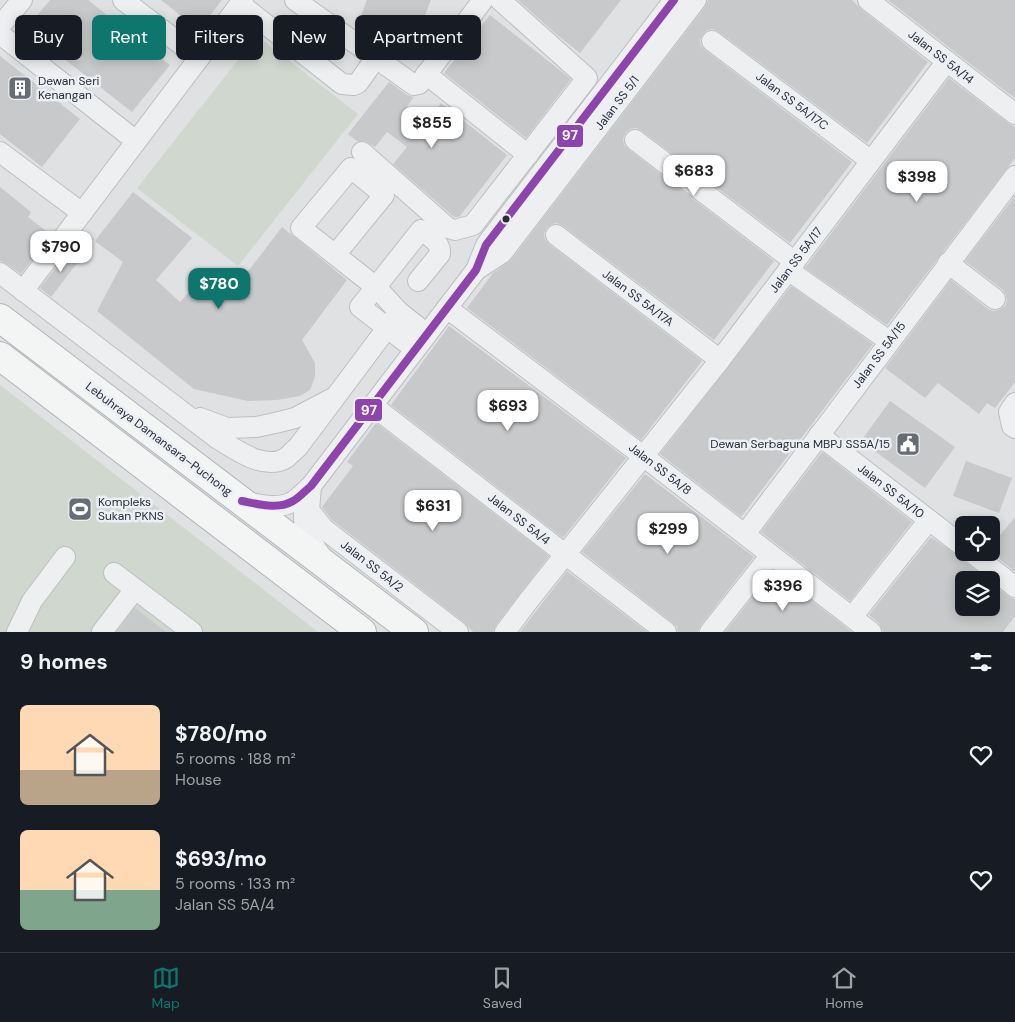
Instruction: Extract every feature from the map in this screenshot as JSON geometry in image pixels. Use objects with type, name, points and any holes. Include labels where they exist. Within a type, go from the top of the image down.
[{"type":"highway","name":"Lebuhraya Damansara–Puchong","points":[[0,318],[414,632]]},
{"type":"highway","points":[[0,356],[362,632]]},
{"type":"street","points":[[0,26],[22,0]]},
{"type":"street","points":[[124,0],[176,40]]},
{"type":"street","points":[[295,0],[355,43]]},
{"type":"street","points":[[379,60],[410,84],[419,84],[483,0]]},
{"type":"street","points":[[362,152],[448,228],[455,230],[473,225],[587,78],[500,0]]},
{"type":"street","points":[[657,22],[662,0]]},
{"type":"street","name":"Jalan SS 5A/14","points":[[868,0],[1015,114]]},
{"type":"street","points":[[232,15],[242,2],[342,84],[354,85],[374,60]]},
{"type":"street","name":"Jalan SS 5/1","points":[[242,501],[270,506],[281,505],[292,502],[311,486],[476,270],[486,245],[657,22],[685,2]]},
{"type":"street","name":"Jalan SS 5/1","points":[[476,270],[502,253],[685,2]]},
{"type":"street","points":[[0,34],[136,142]]},
{"type":"street","name":"Jalan SS 5A/17C","points":[[712,41],[871,161]]},
{"type":"street","points":[[23,290],[198,60]]},
{"type":"street","name":"Jalan SS 5A/17","points":[[505,632],[720,360],[947,61]]},
{"type":"street","points":[[426,74],[528,155]]},
{"type":"street","points":[[635,140],[791,266],[889,341]]},
{"type":"street","points":[[0,152],[82,213]]},
{"type":"street","name":"Jalan SS 5A/15","points":[[745,534],[1015,176]]},
{"type":"street","points":[[376,287],[421,230],[439,244],[441,249],[440,254],[418,281]]},
{"type":"street","name":"Jalan SS 5A/17A","points":[[556,235],[720,360]]},
{"type":"street","points":[[334,255],[376,287],[394,320],[421,342]]},
{"type":"street","points":[[948,263],[995,299]]},
{"type":"street","points":[[0,273],[218,439],[253,459],[271,462],[285,459],[298,447],[394,320]]},
{"type":"street","name":"Jalan SS 5A/8","points":[[447,308],[872,632]]},
{"type":"street","points":[[180,410],[227,428],[256,427],[294,418],[336,397]]},
{"type":"street","points":[[1014,427],[1009,412],[1015,403]]},
{"type":"street","name":"Jalan SS 5A/4","points":[[372,406],[666,632]]},
{"type":"street","name":"Jalan SS 5A/10","points":[[819,435],[955,540]]},
{"type":"street","name":"Jalan SS 5/1","points":[[311,486],[304,509],[305,529],[328,565]]},
{"type":"street","name":"Jalan SS 5A/2","points":[[311,486],[309,510],[324,529],[458,632]]},
{"type":"street","points":[[852,617],[929,520]]},
{"type":"street","points":[[710,632],[771,555]]},
{"type":"street","points":[[21,630],[32,601],[65,557]]},
{"type":"street","points":[[982,561],[1015,587]]},
{"type":"street","points":[[114,573],[192,632]]},
{"type":"street","points":[[102,632],[135,589]]},
{"type":"shaded area","points":[[263,41],[273,48],[273,60],[288,60],[358,114],[238,266],[137,188],[238,60],[263,60]]},
{"type":"shaded area","name":"Kompleks Sukan PKNS","points":[[0,385],[318,632],[0,632]]},
{"type":"building","points":[[50,0],[88,0],[107,15],[92,15],[92,60],[164,60],[170,65],[132,112],[66,60],[82,60],[82,15],[38,15]]},
{"type":"building","points":[[161,0],[222,0],[210,15],[180,15]]},
{"type":"building","points":[[367,0],[431,0],[425,15],[361,15]]},
{"type":"building","points":[[518,0],[621,0],[580,53]]},
{"type":"building","points":[[708,0],[852,0],[928,62],[867,143],[719,32],[713,29],[707,30],[703,34],[700,40],[701,46],[705,50],[852,162],[790,243],[642,131],[636,128],[626,132],[623,139],[624,145],[628,149],[774,261],[714,340],[563,226],[557,223],[547,227],[544,234],[545,240],[549,244],[702,361],[641,440],[467,308],[493,273],[511,260],[705,7]]},
{"type":"building","points":[[888,0],[1015,0],[1015,98],[1004,90]]},
{"type":"building","points":[[490,15],[571,79],[526,138],[444,73],[454,60],[481,60],[481,26]]},
{"type":"building","name":"Dewan Seri Kenangan","points":[[0,56],[80,119],[42,167],[0,134]]},
{"type":"building","points":[[949,78],[1015,127],[1015,158],[887,325],[805,268]]},
{"type":"building","points":[[389,82],[407,95],[414,97],[407,106],[426,122],[441,103],[507,155],[459,217],[454,217],[393,164],[407,147],[387,132],[375,147],[365,141],[357,141],[348,134]]},
{"type":"building","points":[[0,187],[31,212],[28,217],[51,235],[21,274],[0,261]]},
{"type":"building","points":[[133,192],[192,238],[156,280],[180,302],[209,270],[234,290],[282,227],[347,280],[302,340],[315,363],[315,377],[310,390],[300,396],[277,400],[248,401],[194,389],[97,311],[123,262],[95,241]]},
{"type":"building","points":[[1015,196],[1015,382],[995,408],[987,403],[979,414],[938,383],[925,398],[885,368],[951,280],[988,309],[993,311],[999,310],[1005,306],[1007,301],[1003,290],[965,261]]},
{"type":"building","points":[[70,249],[81,258],[51,297],[40,288]]},
{"type":"building","points":[[791,286],[873,344],[741,517],[660,454]]},
{"type":"building","points":[[449,326],[626,458],[563,538],[391,405]]},
{"type":"building","name":"Dewan Serbaguna MBPJ SS5A/15","points":[[890,401],[955,447],[925,488],[861,441]]},
{"type":"building","points":[[376,423],[549,556],[496,625],[493,632],[473,632],[465,623],[332,520],[322,507],[353,466],[347,462]]},
{"type":"building","points":[[822,452],[912,522],[850,601],[761,532]]},
{"type":"building","points":[[966,461],[1012,478],[999,513],[953,496]]},
{"type":"building","points":[[645,474],[754,557],[701,625],[698,632],[678,632],[677,627],[673,623],[582,552]]},
{"type":"building","points":[[1015,517],[1015,572],[1000,560],[1000,535]]},
{"type":"building","points":[[931,537],[955,554],[955,561],[965,561],[976,571],[955,571],[955,616],[1000,616],[1000,590],[1015,599],[1015,616],[1003,632],[883,632],[879,623],[869,615]]},
{"type":"building","points":[[567,571],[647,632],[520,632]]},
{"type":"building","points":[[773,571],[852,632],[725,632]]},
{"type":"building","points":[[135,608],[166,632],[117,632]]},
{"type":"transit line","name":"97","points":[[242,501],[268,506],[287,504],[295,500],[311,486],[476,270],[486,245],[674,0]]},
{"type":"place","name":"Dewan Seri Kenangan","points":[[20,88]]},
{"type":"place","name":"Dewan Serbaguna MBPJ SS5A/15","points":[[908,444]]},
{"type":"place","name":"Kompleks Sukan PKNS","points":[[80,509]]}]
